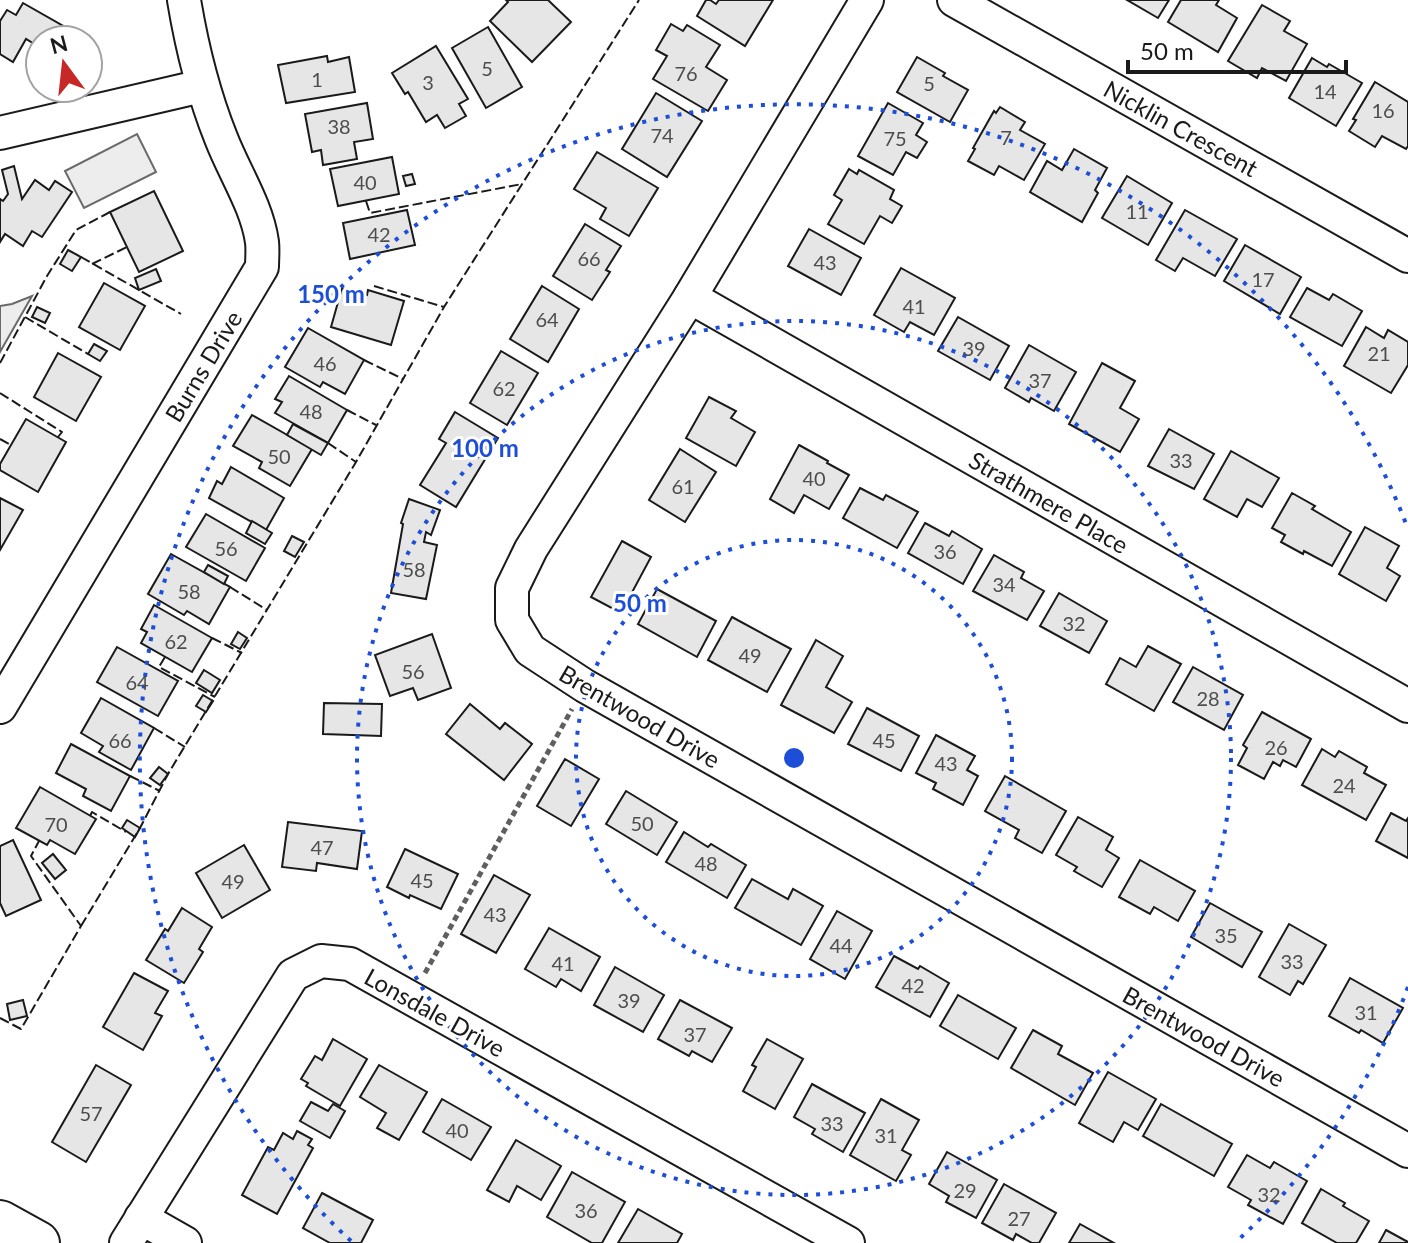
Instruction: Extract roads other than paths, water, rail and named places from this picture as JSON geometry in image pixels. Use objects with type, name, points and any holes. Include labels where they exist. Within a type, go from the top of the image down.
[{"type":"main road","points":[[0,1222],[38,1243]]},
{"type":"street","name":"Burns Drive","points":[[0,707],[262,267],[263,244],[202,86],[184,0]]},
{"type":"street","name":"Brentwood Drive","points":[[867,0],[690,297],[531,549],[512,588],[512,620],[530,650],[585,686],[1408,1151]]},
{"type":"street","name":"Nicklin Crescent","points":[[954,0],[1408,256]]},
{"type":"street","points":[[0,133],[202,86]]},
{"type":"street","name":"Strathmere Place","points":[[690,297],[1408,706]]},
{"type":"street","name":"Lonsdale Drive","points":[[134,1230],[293,975],[321,961],[350,964],[848,1243]]},
{"type":"street","points":[[134,1230],[185,1243]]}]
